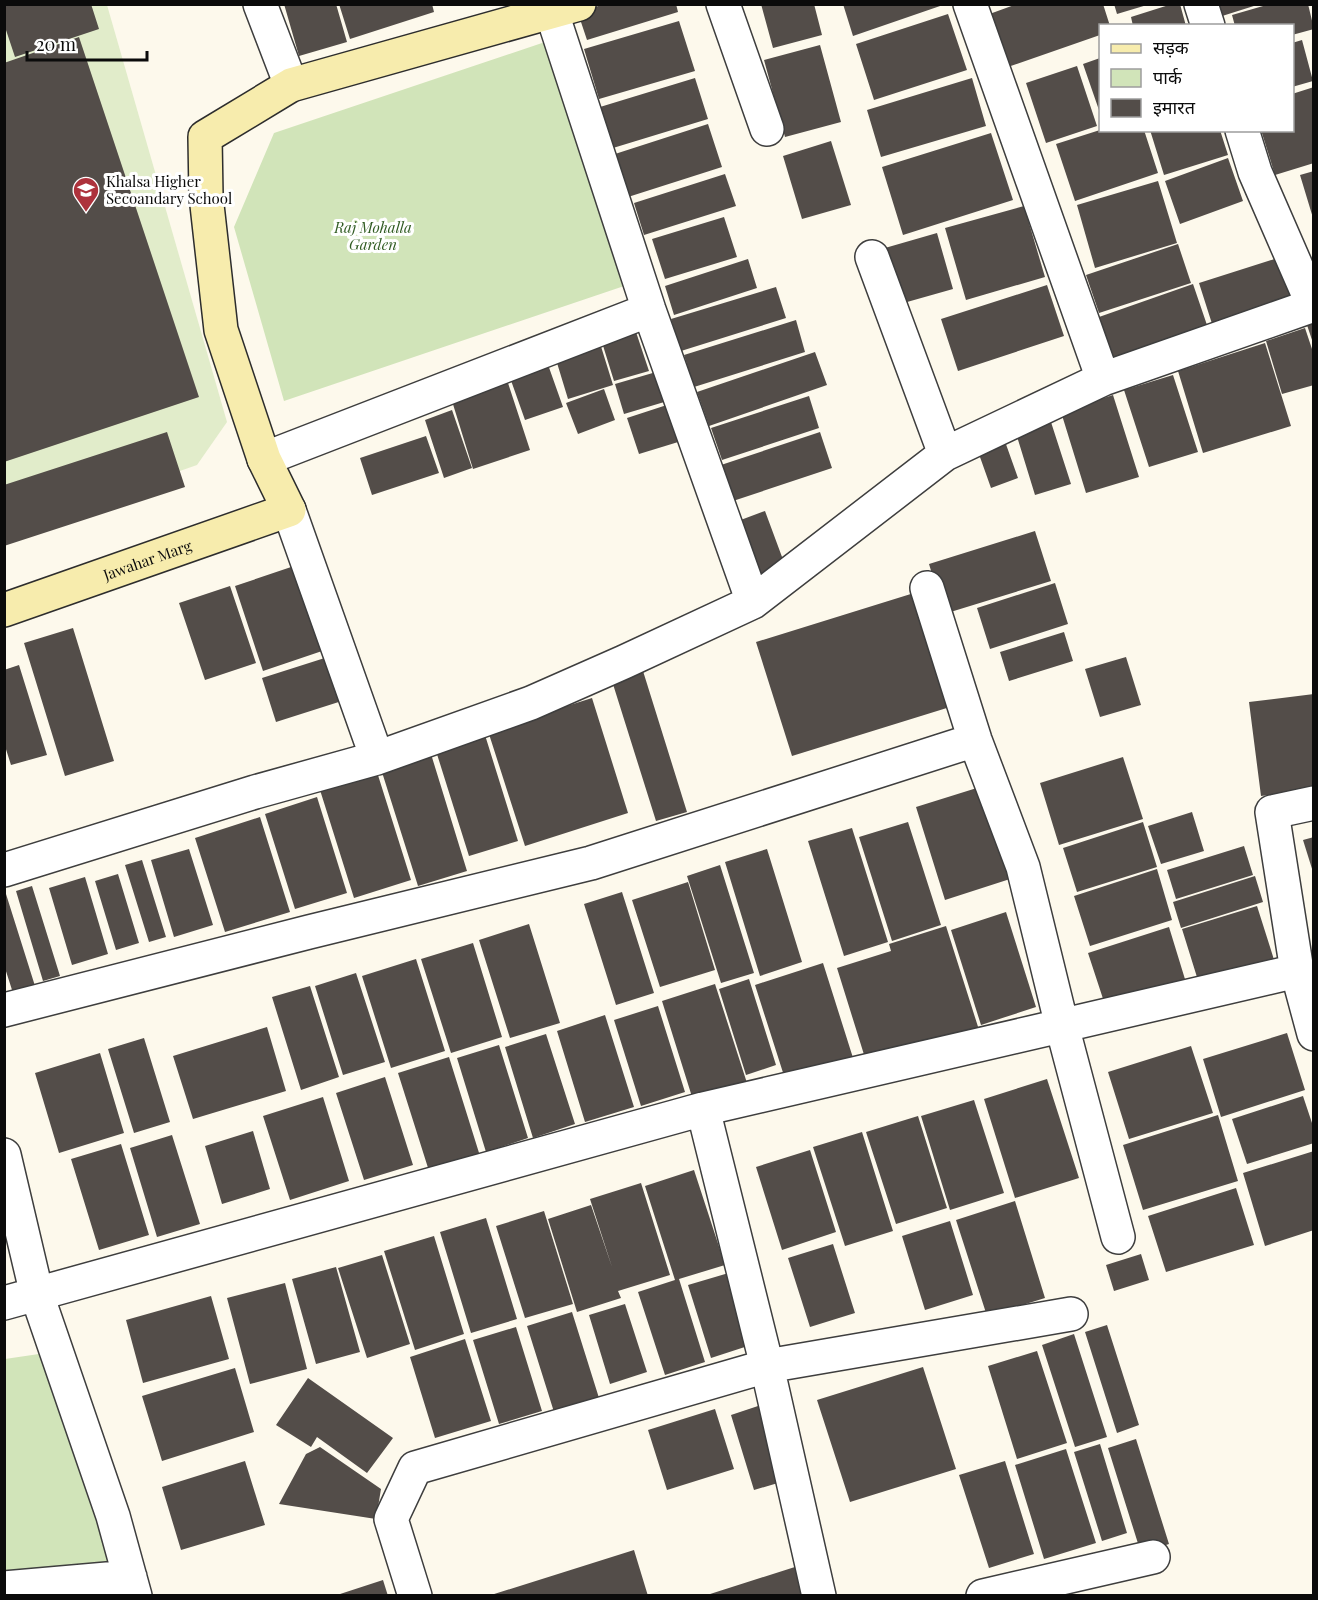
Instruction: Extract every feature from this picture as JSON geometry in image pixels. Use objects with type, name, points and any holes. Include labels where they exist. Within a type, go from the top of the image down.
[{"type":"street","points":[[260,4],[291,85]]},
{"type":"street","points":[[723,4],[767,129]]},
{"type":"street","points":[[970,4],[1103,379]]},
{"type":"street","points":[[1201,4],[1207,24]]},
{"type":"street","points":[[377,758],[289,510],[264,459],[221,330],[206,196],[205,136],[291,85],[560,7],[649,310],[753,602]]},
{"type":"street","points":[[4,870],[255,792],[377,758],[531,703],[753,602],[945,454],[1103,379],[1313,305],[1255,172],[1243,132]]},
{"type":"street","points":[[872,257],[945,454]]},
{"type":"street","points":[[264,459],[649,310]]},
{"type":"street","name":"Jawahar Marg","points":[[4,610],[289,510]]},
{"type":"street","points":[[927,588],[975,740],[1023,867],[1118,1237]]},
{"type":"street","points":[[4,1010],[591,863],[975,740]]},
{"type":"street","points":[[1314,803],[1272,812],[1297,971],[1314,1034]]},
{"type":"street","points":[[4,1303],[702,1108],[1297,971]]},
{"type":"street","points":[[702,1108],[767,1366],[819,1596]]},
{"type":"street","points":[[4,1155],[37,1295],[113,1516],[133,1586],[4,1588]]},
{"type":"street","points":[[415,1596],[391,1519],[415,1468],[767,1366],[1071,1314]]},
{"type":"street","points":[[982,1596],[1153,1557]]},
{"type":"green space","name":"Khalsa Higher Secoandary School","points":[[4,5],[107,5],[227,422],[197,465],[5,532]]},
{"type":"green space","name":"Raj Mohalla Garden","points":[[545,42],[633,283],[284,401],[234,227],[274,133]]},
{"type":"green space","points":[[66,1350],[110,1562],[5,1586],[5,1359]]},
{"type":"building","points":[[4,4],[91,4],[99,29],[15,57],[4,24]]},
{"type":"building","points":[[284,4],[336,4],[347,42],[299,56]]},
{"type":"building","points":[[339,4],[432,4],[434,12],[350,39]]},
{"type":"building","points":[[604,4],[676,4],[678,12],[587,40],[578,13]]},
{"type":"building","points":[[761,4],[814,4],[822,35],[773,48]]},
{"type":"building","points":[[843,4],[943,4],[943,5],[853,36]]},
{"type":"building","points":[[1017,4],[1103,4],[1109,24],[1099,24],[1099,35],[1002,69],[984,16]]},
{"type":"building","points":[[1114,4],[1147,4],[1147,5],[1117,14]]},
{"type":"building","points":[[1172,4],[1180,4],[1185,24],[1133,24],[1131,17]]},
{"type":"building","points":[[1215,4],[1257,4],[1257,5],[1219,17]]},
{"type":"building","points":[[1270,4],[1308,4],[1314,29],[1294,34],[1294,24],[1234,24],[1232,15]]},
{"type":"building","points":[[948,14],[967,70],[874,100],[856,44]]},
{"type":"building","points":[[679,21],[695,71],[599,99],[584,49]]},
{"type":"building","name":"Khalsa Higher Secoandary School","points":[[79,37],[199,397],[4,462],[4,63]]},
{"type":"building","points":[[1302,40],[1313,81],[1294,86],[1294,42]]},
{"type":"building","points":[[820,45],[841,122],[785,137],[764,60]]},
{"type":"building","points":[[1099,58],[1099,110],[1083,64]]},
{"type":"building","points":[[1077,66],[1097,126],[1046,143],[1026,83]]},
{"type":"building","points":[[695,78],[708,119],[613,148],[600,107]]},
{"type":"building","points":[[972,78],[986,126],[881,157],[867,110]]},
{"type":"building","points":[[1314,87],[1314,163],[1275,175],[1262,132],[1294,132],[1294,93]]},
{"type":"building","points":[[708,124],[722,167],[628,197],[615,154]]},
{"type":"building","points":[[1099,130],[1145,132],[1158,173],[1075,201],[1056,144]]},
{"type":"building","points":[[1151,132],[1221,132],[1228,155],[1164,175]]},
{"type":"building","points":[[991,133],[1013,200],[903,235],[882,167]]},
{"type":"building","points":[[831,141],[851,205],[802,219],[783,156]]},
{"type":"building","points":[[1228,158],[1243,201],[1180,224],[1165,181]]},
{"type":"building","points":[[1314,171],[1314,218],[1313,218],[1300,175]]},
{"type":"building","points":[[725,174],[736,206],[644,235],[634,203]]},
{"type":"building","points":[[1158,181],[1177,243],[1095,268],[1077,205]]},
{"type":"building","points":[[1024,206],[1045,277],[966,300],[945,228]]},
{"type":"building","points":[[724,217],[737,257],[665,279],[652,239]]},
{"type":"building","points":[[937,233],[953,289],[900,304],[885,248]]},
{"type":"building","points":[[1178,244],[1191,283],[1099,313],[1086,275]]},
{"type":"building","points":[[1281,257],[1295,304],[1214,330],[1199,283]]},
{"type":"building","points":[[748,259],[757,288],[674,315],[665,286]]},
{"type":"building","points":[[1193,284],[1208,328],[1115,362],[1099,317]]},
{"type":"building","points":[[1047,285],[1064,336],[958,371],[941,319]]},
{"type":"building","points":[[776,287],[786,318],[681,351],[671,319]]},
{"type":"building","points":[[796,320],[805,352],[694,387],[684,355]]},
{"type":"building","points":[[1314,323],[1314,343],[1313,343],[1307,325]]},
{"type":"building","points":[[634,326],[649,371],[614,381],[600,336]]},
{"type":"building","points":[[1305,328],[1314,355],[1314,385],[1282,394],[1266,341]]},
{"type":"building","points":[[599,340],[613,385],[568,399],[554,353]]},
{"type":"building","points":[[1265,343],[1291,426],[1203,453],[1178,371]]},
{"type":"building","points":[[815,352],[827,385],[709,426],[697,392]]},
{"type":"building","points":[[546,359],[563,407],[525,420],[508,372]]},
{"type":"building","points":[[663,370],[671,400],[624,414],[615,384]]},
{"type":"building","points":[[1173,375],[1198,452],[1149,467],[1124,390]]},
{"type":"building","points":[[508,383],[530,450],[473,469],[452,401]]},
{"type":"building","points":[[604,389],[615,420],[578,434],[566,403]]},
{"type":"building","points":[[1113,395],[1139,477],[1086,493],[1061,412]]},
{"type":"building","points":[[809,396],[819,428],[722,460],[711,428]]},
{"type":"building","points":[[676,402],[688,439],[639,454],[627,418]]},
{"type":"building","points":[[452,410],[472,468],[444,478],[425,420]]},
{"type":"building","points":[[1050,419],[1071,484],[1035,495],[1015,430]]},
{"type":"building","points":[[167,432],[185,487],[4,546],[4,485]]},
{"type":"building","points":[[820,432],[832,468],[733,501],[721,465]]},
{"type":"building","points":[[1002,433],[1018,478],[991,488],[975,443]]},
{"type":"building","points":[[426,436],[439,473],[372,495],[360,458]]},
{"type":"building","points":[[765,511],[785,565],[749,578],[730,524]]},
{"type":"building","points":[[1035,531],[1051,581],[944,614],[929,564]]},
{"type":"building","points":[[300,564],[328,649],[263,671],[235,586]]},
{"type":"building","points":[[1055,583],[1068,624],[990,649],[977,608]]},
{"type":"building","points":[[230,586],[256,663],[205,680],[179,603]]},
{"type":"building","points":[[914,593],[950,707],[792,756],[756,642]]},
{"type":"building","points":[[73,628],[114,761],[65,776],[24,643]]},
{"type":"building","points":[[1064,632],[1073,661],[1009,681],[1000,652]]},
{"type":"building","points":[[331,656],[345,700],[276,722],[262,678]]},
{"type":"building","points":[[1126,657],[1141,705],[1100,717],[1085,669]]},
{"type":"building","points":[[19,665],[47,755],[11,765],[4,743],[4,670]]},
{"type":"building","points":[[643,671],[687,812],[656,821],[612,681]]},
{"type":"building","points":[[1314,694],[1314,789],[1261,796],[1249,702]]},
{"type":"building","points":[[592,698],[628,813],[525,846],[488,731]]},
{"type":"building","points":[[485,735],[518,841],[469,856],[436,751]]},
{"type":"building","points":[[431,754],[467,871],[418,886],[381,769]]},
{"type":"building","points":[[1123,757],[1143,819],[1059,845],[1040,783]]},
{"type":"building","points":[[377,772],[411,880],[354,898],[320,790]]},
{"type":"building","points":[[980,787],[1010,879],[945,900],[916,807]]},
{"type":"building","points":[[317,797],[347,893],[295,909],[265,814]]},
{"type":"building","points":[[1192,812],[1204,851],[1161,864],[1148,826]]},
{"type":"building","points":[[260,817],[290,912],[225,932],[195,838]]},
{"type":"building","points":[[908,822],[941,925],[892,941],[859,837]]},
{"type":"building","points":[[1143,822],[1157,867],[1077,892],[1063,848]]},
{"type":"building","points":[[852,828],[888,942],[844,956],[808,841]]},
{"type":"building","points":[[1314,837],[1314,872],[1313,872],[1303,840]]},
{"type":"building","points":[[1244,846],[1253,875],[1176,899],[1167,870]]},
{"type":"building","points":[[189,849],[213,925],[174,937],[151,860]]},
{"type":"building","points":[[767,849],[802,962],[760,976],[725,862]]},
{"type":"building","points":[[142,860],[166,937],[149,942],[125,865]]},
{"type":"building","points":[[720,865],[754,973],[721,983],[687,876]]},
{"type":"building","points":[[1157,869],[1172,920],[1090,946],[1074,896]]},
{"type":"building","points":[[118,874],[139,943],[116,950],[95,881]]},
{"type":"building","points":[[1255,876],[1263,902],[1181,928],[1173,902]]},
{"type":"building","points":[[85,877],[108,954],[72,965],[49,888]]},
{"type":"building","points":[[688,882],[715,970],[660,987],[632,900]]},
{"type":"building","points":[[32,886],[60,976],[43,981],[16,891]]},
{"type":"building","points":[[622,892],[654,993],[616,1005],[584,904]]},
{"type":"building","points":[[6,894],[35,986],[13,993],[4,965],[4,895]]},
{"type":"building","points":[[1257,906],[1276,966],[1201,990],[1182,929]]},
{"type":"building","points":[[1006,912],[1036,1007],[981,1025],[951,930]]},
{"type":"building","points":[[529,924],[560,1023],[510,1038],[479,940]]},
{"type":"building","points":[[946,926],[980,1033],[866,1061],[837,968],[891,951],[889,944]]},
{"type":"building","points":[[1169,927],[1188,989],[1108,1014],[1088,953]]},
{"type":"building","points":[[473,943],[502,1037],[451,1053],[421,959]]},
{"type":"building","points":[[416,959],[445,1051],[391,1068],[362,976]]},
{"type":"building","points":[[823,963],[854,1061],[786,1082],[755,985]]},
{"type":"building","points":[[356,973],[385,1062],[343,1075],[315,986]]},
{"type":"building","points":[[749,979],[776,1065],[746,1075],[719,989]]},
{"type":"building","points":[[715,984],[747,1083],[693,1100],[662,1001]]},
{"type":"building","points":[[310,986],[339,1077],[301,1090],[272,997]]},
{"type":"building","points":[[658,1006],[685,1092],[641,1106],[614,1020]]},
{"type":"building","points":[[605,1015],[634,1107],[585,1122],[557,1031]]},
{"type":"building","points":[[267,1027],[286,1091],[193,1119],[173,1056]]},
{"type":"building","points":[[1287,1033],[1305,1090],[1221,1117],[1203,1059]]},
{"type":"building","points":[[546,1034],[575,1124],[533,1138],[505,1047]]},
{"type":"building","points":[[144,1038],[170,1122],[134,1133],[108,1049]]},
{"type":"building","points":[[499,1045],[528,1138],[486,1152],[457,1058]]},
{"type":"building","points":[[1191,1046],[1213,1113],[1129,1139],[1108,1072]]},
{"type":"building","points":[[100,1053],[124,1133],[59,1153],[35,1073]]},
{"type":"building","points":[[449,1057],[480,1156],[429,1171],[398,1073]]},
{"type":"building","points":[[385,1077],[413,1165],[364,1180],[336,1093]]},
{"type":"building","points":[[1047,1079],[1079,1178],[1015,1198],[984,1099]]},
{"type":"building","points":[[1303,1096],[1314,1129],[1314,1143],[1247,1164],[1232,1119]]},
{"type":"building","points":[[323,1097],[349,1181],[290,1200],[263,1116]]},
{"type":"building","points":[[974,1100],[1004,1193],[950,1210],[921,1116]]},
{"type":"building","points":[[1218,1115],[1238,1181],[1143,1210],[1123,1145]]},
{"type":"building","points":[[918,1116],[947,1208],[896,1224],[866,1132]]},
{"type":"building","points":[[253,1131],[270,1189],[222,1204],[205,1146]]},
{"type":"building","points":[[862,1132],[893,1231],[845,1246],[813,1147]]},
{"type":"building","points":[[172,1135],[200,1224],[157,1237],[130,1148]]},
{"type":"building","points":[[121,1144],[149,1235],[99,1250],[71,1159]]},
{"type":"building","points":[[810,1150],[836,1232],[782,1250],[756,1167]]},
{"type":"building","points":[[1314,1151],[1314,1230],[1265,1246],[1243,1173]]},
{"type":"building","points":[[694,1170],[725,1265],[679,1279],[705,1362],[665,1375],[638,1292],[675,1280],[645,1186]]},
{"type":"building","points":[[641,1183],[670,1275],[618,1291],[621,1298],[577,1312],[548,1219],[591,1205],[612,1267],[590,1199]]},
{"type":"building","points":[[1236,1188],[1254,1245],[1166,1272],[1148,1216]]},
{"type":"building","points":[[1015,1201],[1045,1298],[987,1316],[956,1220]]},
{"type":"building","points":[[544,1211],[573,1304],[525,1318],[496,1226]]},
{"type":"building","points":[[486,1218],[517,1319],[471,1333],[440,1232]]},
{"type":"building","points":[[950,1221],[973,1295],[925,1310],[902,1236]]},
{"type":"building","points":[[434,1236],[464,1334],[415,1350],[384,1251]]},
{"type":"building","points":[[833,1244],[855,1313],[810,1327],[788,1258]]},
{"type":"building","points":[[1141,1254],[1149,1280],[1114,1291],[1106,1265]]},
{"type":"building","points":[[382,1255],[410,1344],[367,1358],[338,1268]]},
{"type":"building","points":[[336,1267],[360,1352],[316,1364],[292,1279]]},
{"type":"building","points":[[732,1272],[754,1344],[711,1358],[688,1285]]},
{"type":"building","points":[[285,1283],[307,1369],[250,1384],[227,1298]]},
{"type":"building","points":[[211,1296],[229,1359],[143,1383],[126,1320]]},
{"type":"building","points":[[625,1304],[647,1372],[610,1384],[589,1315]]},
{"type":"building","points":[[572,1312],[599,1398],[554,1412],[527,1326]]},
{"type":"building","points":[[1107,1325],[1139,1425],[1117,1433],[1085,1332]]},
{"type":"building","points":[[516,1327],[542,1411],[499,1424],[473,1340]]},
{"type":"building","points":[[1074,1334],[1107,1437],[1075,1447],[1042,1345]]},
{"type":"building","points":[[465,1339],[491,1421],[435,1438],[410,1357]]},
{"type":"building","points":[[1037,1351],[1067,1443],[1017,1459],[988,1366]]},
{"type":"building","points":[[923,1367],[956,1469],[850,1502],[817,1400]]},
{"type":"building","points":[[235,1368],[254,1432],[162,1461],[142,1396]]},
{"type":"building","points":[[308,1378],[393,1438],[367,1473],[317,1437],[311,1447],[276,1425]]},
{"type":"building","points":[[764,1404],[788,1480],[754,1490],[731,1415]]},
{"type":"building","points":[[715,1409],[734,1469],[667,1490],[648,1430]]},
{"type":"building","points":[[1136,1439],[1169,1544],[1141,1553],[1108,1448]]},
{"type":"building","points":[[1100,1444],[1127,1533],[1102,1541],[1074,1452]]},
{"type":"building","points":[[320,1447],[381,1489],[376,1519],[279,1504],[306,1454]]},
{"type":"building","points":[[1066,1449],[1096,1543],[1044,1559],[1015,1465]]},
{"type":"building","points":[[245,1461],[265,1525],[181,1550],[162,1487]]},
{"type":"building","points":[[1005,1461],[1034,1554],[989,1568],[959,1475]]},
{"type":"building","points":[[634,1550],[648,1596],[491,1595]]},
{"type":"building","points":[[798,1566],[806,1596],[707,1596],[707,1595]]},
{"type":"building","points":[[383,1580],[388,1596],[337,1596],[337,1595]]},
{"type":"place","name":"Khalsa Higher Secoandary School","points":[[86,213]]}]
